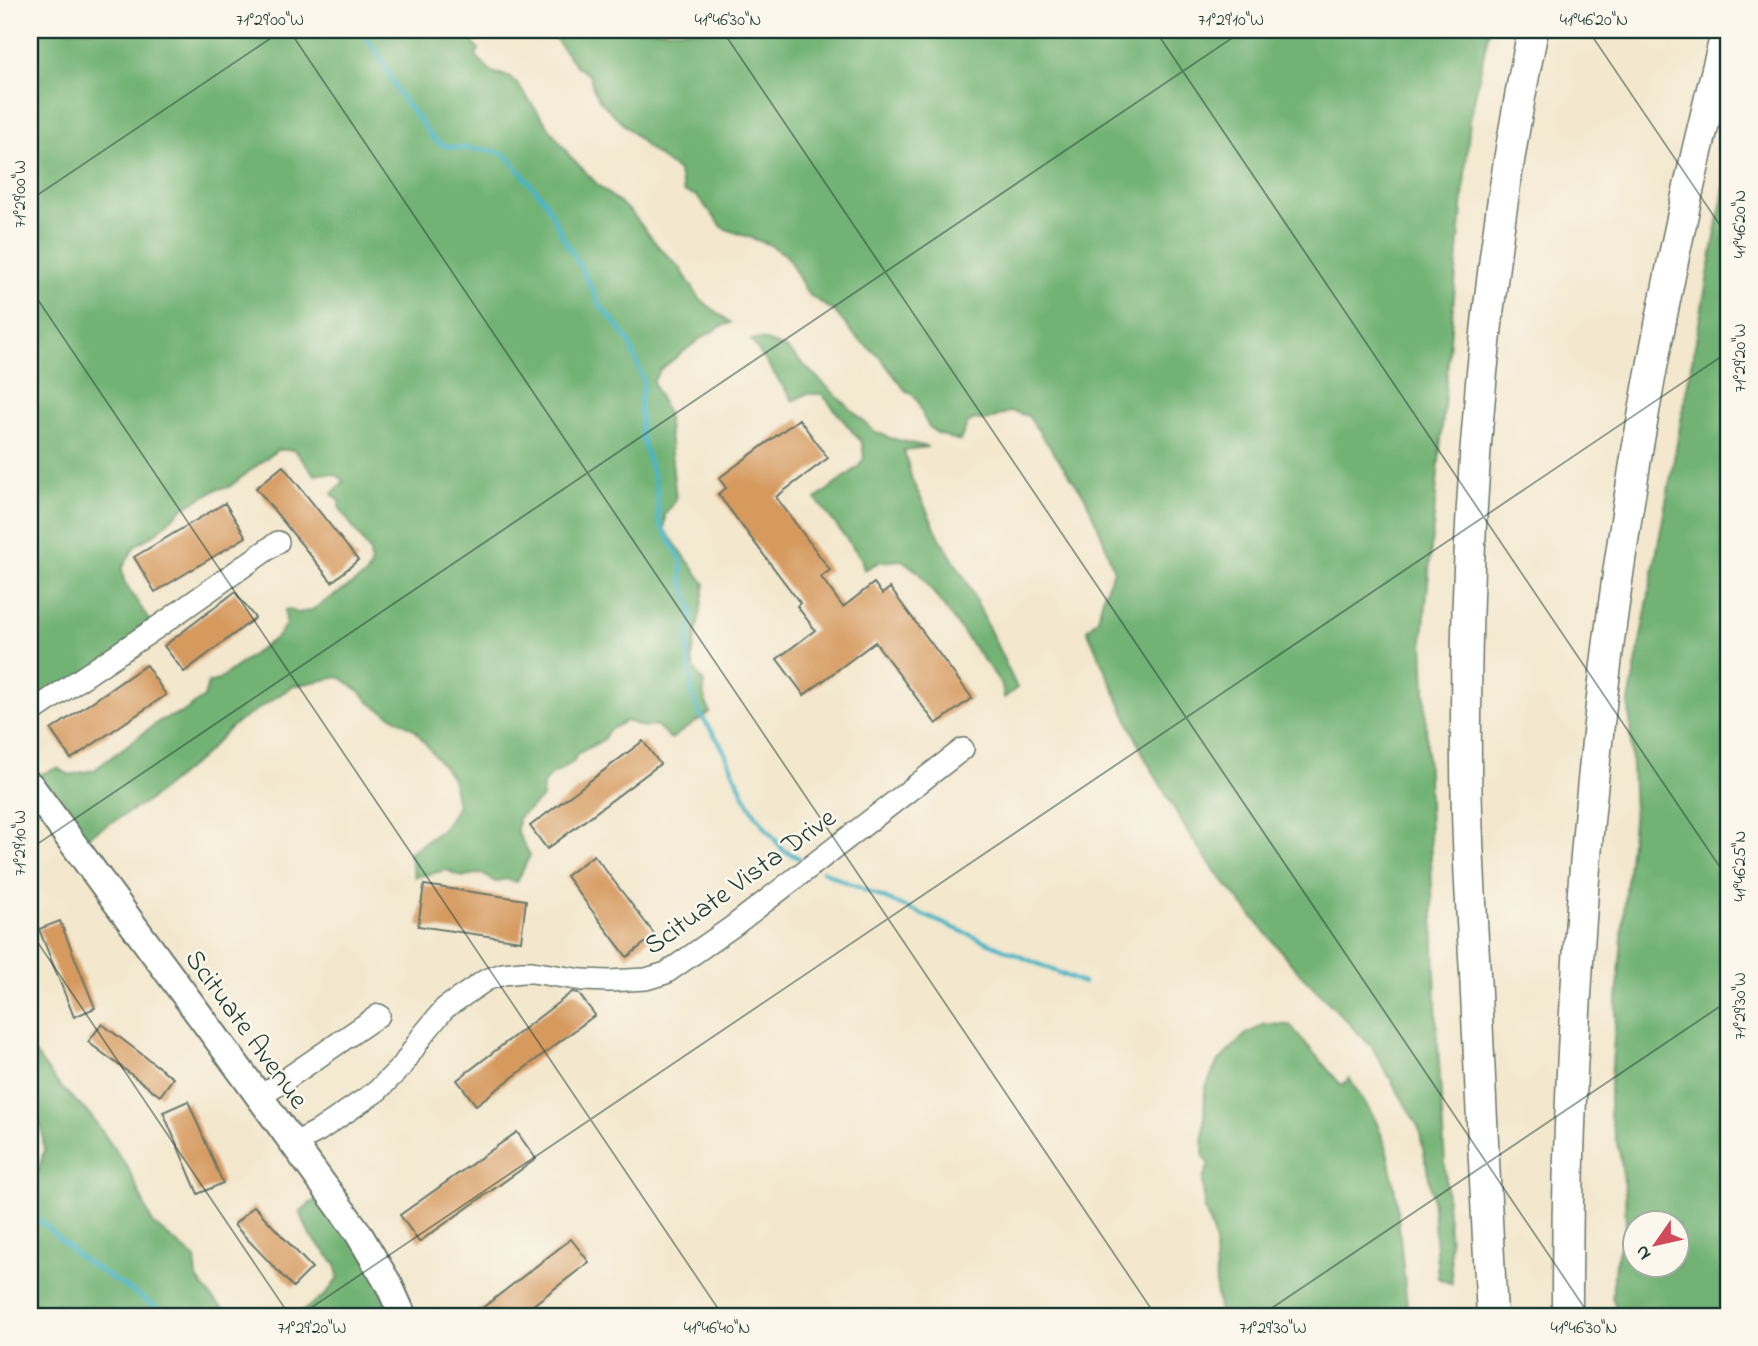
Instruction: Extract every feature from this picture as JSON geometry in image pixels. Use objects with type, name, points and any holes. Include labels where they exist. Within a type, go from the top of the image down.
[{"type":"highway","points":[[1492,1316],[1467,791],[1465,722],[1468,586],[1476,438],[1486,324],[1510,154],[1533,30]]},
{"type":"highway","points":[[1567,1316],[1569,1133],[1576,978],[1606,661],[1625,527],[1660,328],[1727,30]]},
{"type":"main road","name":"Scituate Avenue","points":[[30,785],[357,1231],[403,1316]]},
{"type":"street","points":[[30,712],[278,542]]},
{"type":"street","name":"Scituate Vista Drive","points":[[293,1144],[318,1131],[377,1091],[403,1065],[445,1008],[486,981],[503,974],[522,972],[609,981],[646,979],[666,973],[732,927],[963,748]]},
{"type":"street","points":[[260,1097],[379,1015]]},
{"type":"green space","points":[[30,30],[467,30],[479,49],[476,56],[492,72],[510,77],[517,84],[570,156],[600,187],[631,212],[680,268],[700,299],[731,323],[701,338],[660,370],[653,382],[667,414],[676,500],[665,515],[665,530],[705,584],[692,658],[694,668],[704,683],[704,697],[710,712],[671,739],[656,725],[643,727],[626,721],[608,731],[603,740],[577,754],[573,762],[549,777],[543,784],[542,798],[518,818],[517,832],[530,855],[517,882],[505,879],[495,882],[480,873],[462,877],[447,870],[415,877],[409,853],[443,829],[457,806],[452,778],[415,730],[370,703],[361,692],[339,677],[293,686],[231,727],[202,757],[148,801],[73,845],[30,778],[57,768],[70,775],[94,770],[161,720],[182,713],[204,697],[208,683],[218,680],[278,636],[286,624],[285,610],[297,613],[310,611],[366,575],[371,566],[370,552],[339,507],[340,501],[332,494],[344,481],[337,475],[315,475],[294,450],[277,450],[229,487],[217,489],[184,507],[156,533],[135,546],[122,569],[124,581],[154,628],[30,712]]},
{"type":"green space","points":[[549,30],[1489,30],[1470,120],[1423,638],[1437,1028],[1452,1284],[1438,1278],[1432,1193],[1419,1128],[1372,1047],[1293,966],[1215,871],[1187,831],[1144,756],[1087,630],[1098,619],[1104,593],[1114,571],[1085,497],[1028,416],[1011,411],[986,421],[975,419],[967,424],[960,441],[932,429],[926,422],[917,400],[905,390],[879,356],[857,338],[835,312],[808,294],[786,255],[768,244],[723,228],[697,196],[684,192],[678,171],[650,150],[600,101],[590,76],[576,66]]},
{"type":"green space","points":[[1728,167],[1728,1316],[1619,1316],[1612,1297],[1615,1263],[1622,1241],[1622,1280],[1692,1280],[1692,1210],[1625,1210],[1620,1155],[1610,1117],[1624,911],[1634,811],[1629,702]]},
{"type":"green space","points":[[760,339],[786,348],[874,431],[890,438],[928,447],[904,450],[912,480],[940,538],[967,582],[1017,688],[1004,698],[1002,685],[918,572],[902,560],[879,562],[864,570],[861,558],[816,499],[858,467],[864,458],[862,443],[822,394],[806,394],[793,401],[751,340]]},
{"type":"green space","points":[[1265,1024],[1290,1025],[1341,1085],[1349,1078],[1375,1119],[1386,1146],[1396,1196],[1408,1316],[1220,1316],[1216,1289],[1215,1241],[1204,1206],[1203,1179],[1209,1165],[1203,1154],[1205,1089],[1217,1063],[1245,1035]]},
{"type":"green space","points":[[30,1047],[59,1085],[91,1116],[128,1168],[153,1224],[195,1258],[197,1278],[213,1299],[228,1313],[245,1311],[253,1316],[30,1316],[30,1178],[38,1172],[44,1151],[42,1129],[30,1099]]},
{"type":"green space","points":[[326,1192],[401,1316],[296,1316],[326,1294],[338,1278],[336,1264],[309,1234],[300,1211]]},
{"type":"building","points":[[799,419],[828,458],[776,497],[830,570],[821,577],[843,607],[874,583],[882,594],[890,588],[972,698],[936,724],[875,642],[804,695],[777,659],[815,630],[797,606],[800,603],[718,494],[726,488],[719,478]]},
{"type":"building","points":[[283,466],[358,560],[332,582],[256,488]]},
{"type":"building","points":[[225,503],[246,537],[155,592],[134,557]]},
{"type":"building","points":[[235,592],[255,618],[184,672],[164,646]]},
{"type":"building","points":[[146,665],[166,695],[71,759],[51,730]]},
{"type":"building","points":[[643,741],[660,764],[547,849],[530,826]]},
{"type":"building","points":[[594,855],[655,935],[627,957],[566,876]]},
{"type":"building","points":[[424,885],[526,900],[521,941],[418,926]]},
{"type":"building","points":[[60,921],[95,1008],[74,1017],[39,929]]},
{"type":"building","points":[[572,992],[578,993],[595,1015],[476,1105],[457,1080]]},
{"type":"building","points":[[102,1024],[173,1078],[160,1096],[88,1042]]},
{"type":"building","points":[[188,1101],[223,1183],[198,1194],[163,1112]]},
{"type":"building","points":[[517,1132],[536,1159],[419,1242],[400,1215]]},
{"type":"building","points":[[254,1206],[312,1268],[293,1287],[234,1225]]},
{"type":"building","points":[[571,1239],[589,1262],[519,1316],[472,1316]]},
{"type":"waterway","points":[[361,30],[378,53],[399,94],[440,144],[495,151],[506,155],[546,202],[600,306],[628,340],[643,378],[640,400],[642,439],[656,485],[659,522],[681,559],[682,580],[692,609],[687,643],[693,698],[721,745],[755,814],[783,850],[799,858]]},
{"type":"waterway","points":[[823,871],[1083,983]]},
{"type":"waterway","points":[[30,1211],[79,1257],[170,1316]]}]
